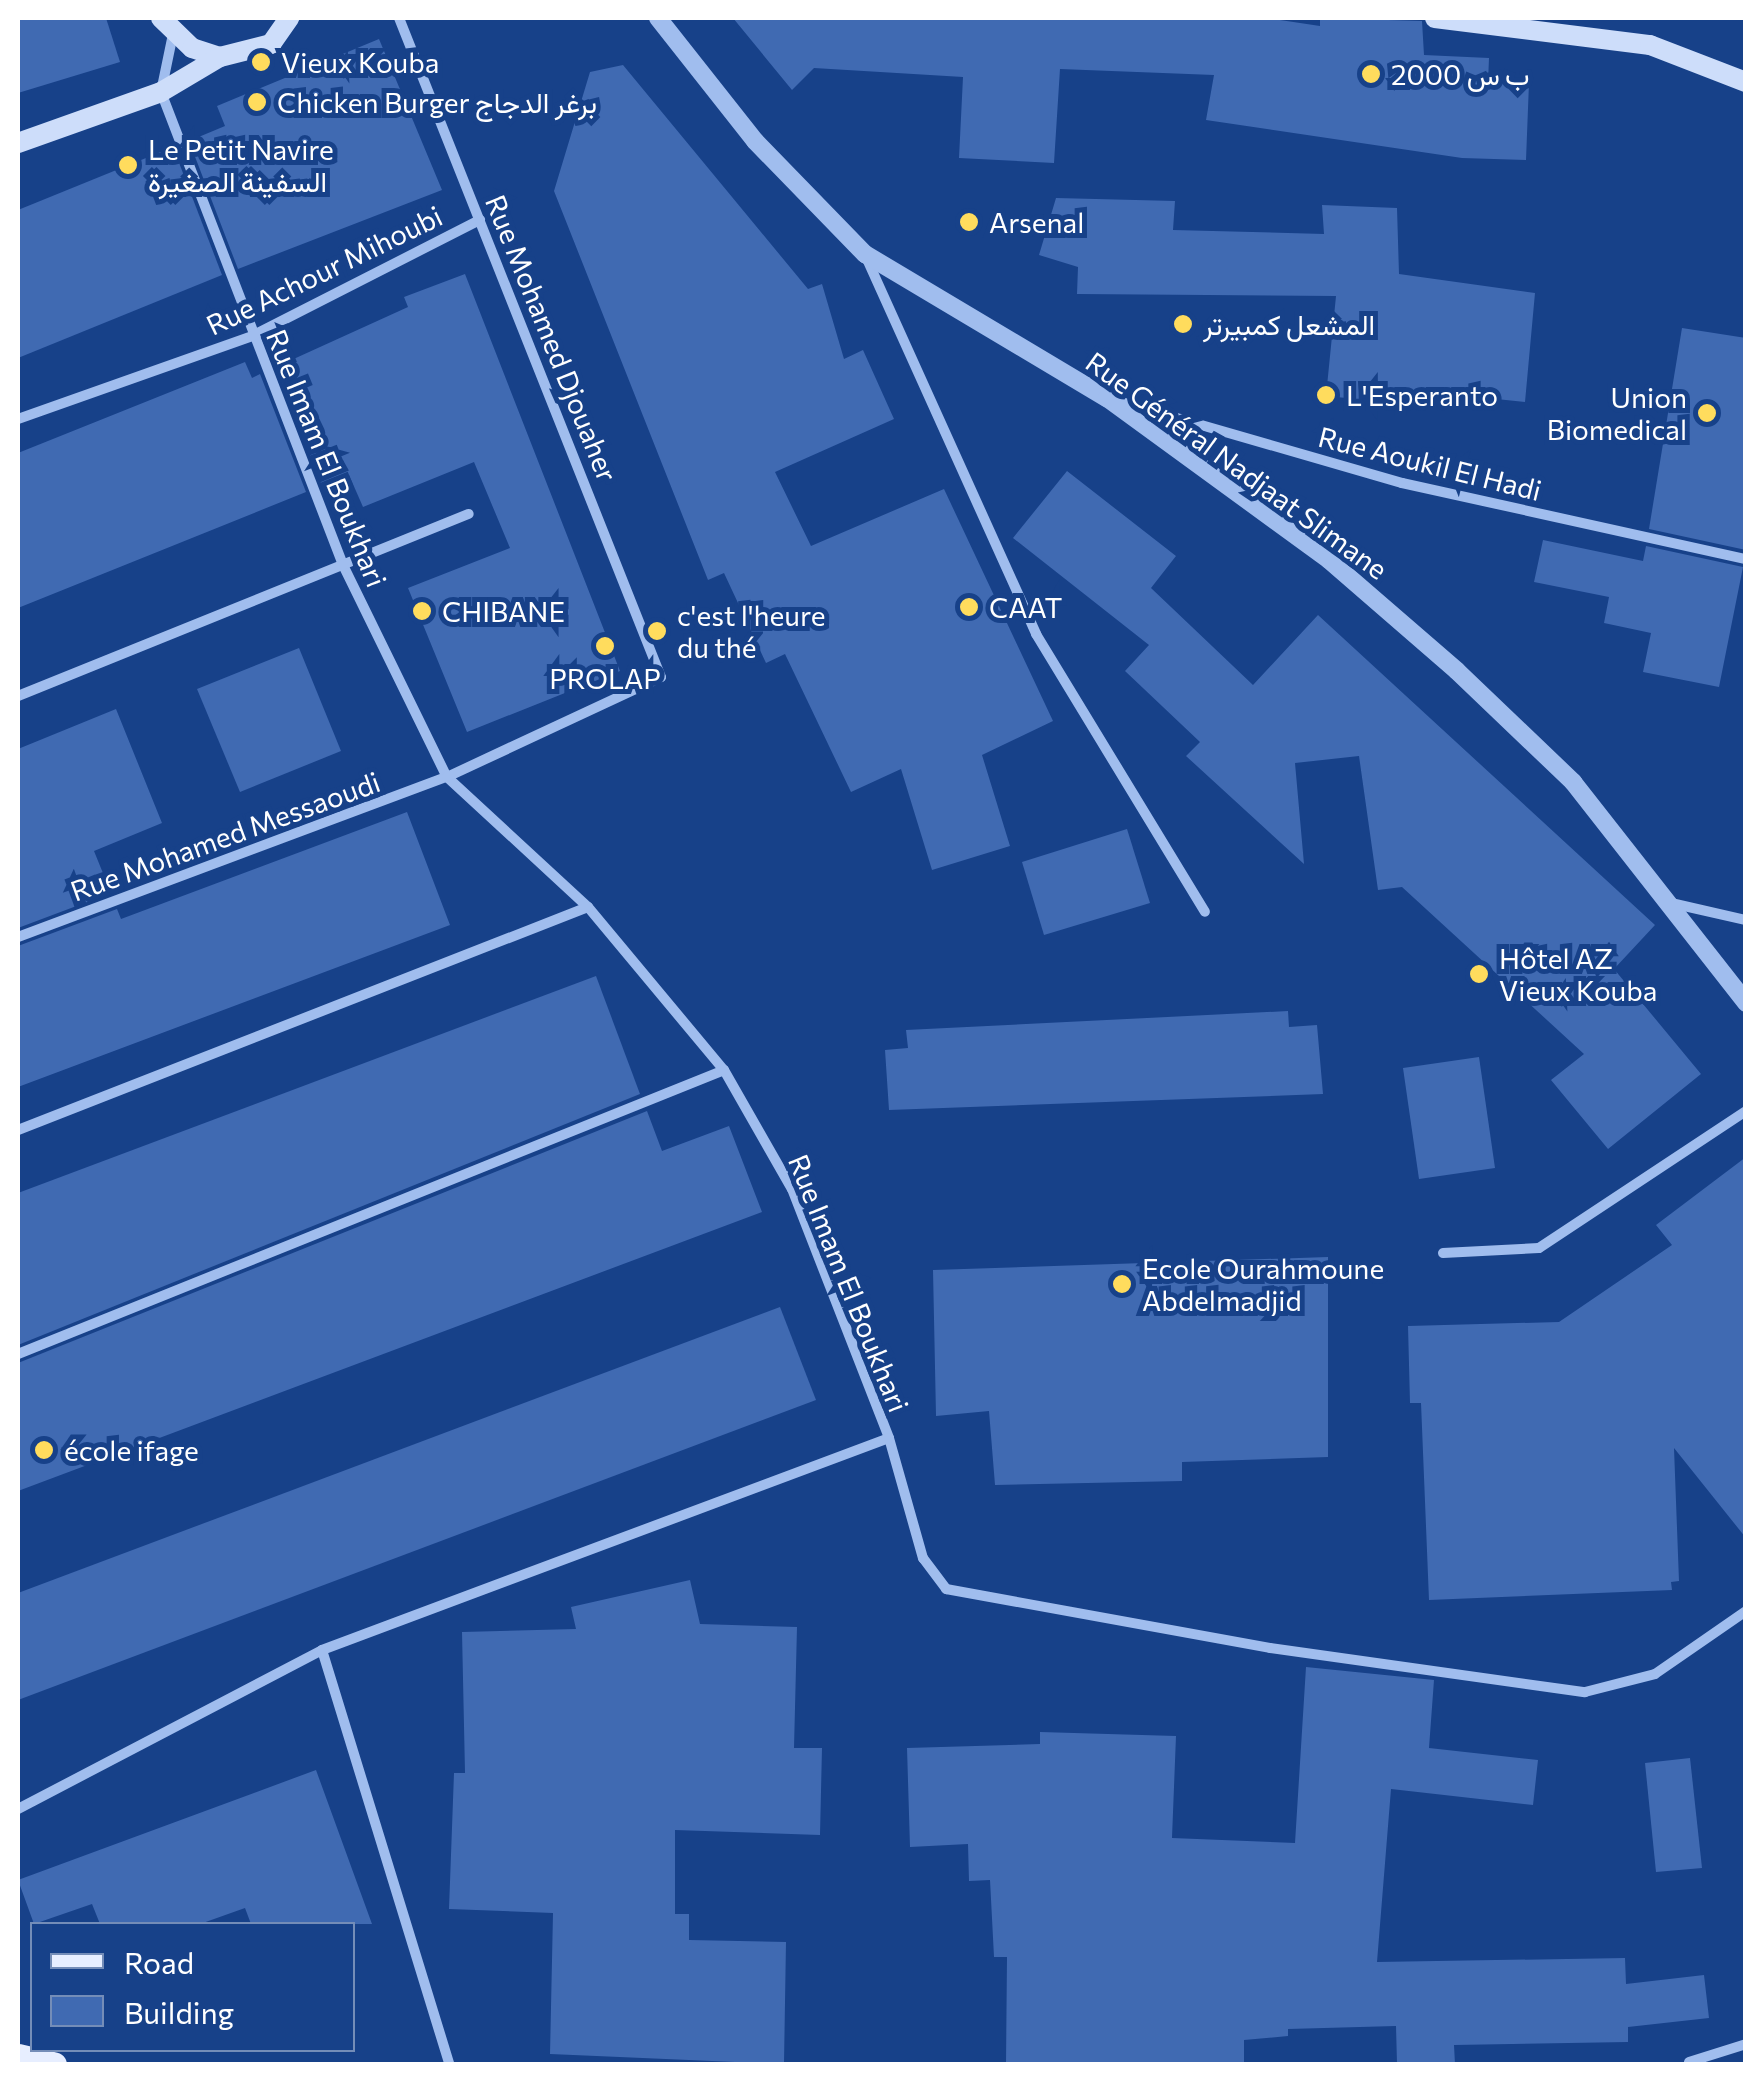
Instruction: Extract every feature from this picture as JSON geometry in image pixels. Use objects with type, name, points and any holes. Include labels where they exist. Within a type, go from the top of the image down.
[{"type":"main road","points":[[18,144],[161,92],[220,57],[271,44],[289,18]]},
{"type":"main road","points":[[1435,18],[1650,45],[1746,82]]},
{"type":"main road","points":[[167,26],[220,57]]},
{"type":"main road","points":[[18,2056],[54,2064]]},
{"type":"street","name":"Rue Mohamed Djouaher","points":[[399,18],[660,677]]},
{"type":"street","name":"Rue Général Nadjaat Slimane","points":[[658,18],[755,142],[864,254],[1107,398],[1328,560],[1457,670],[1573,782],[1671,902],[1746,1003]]},
{"type":"street","points":[[161,92],[167,26]]},
{"type":"street","name":"Rue Imam El Boukhari","points":[[161,92],[343,565],[447,777],[588,907],[724,1070],[792,1189],[889,1438],[923,1558],[946,1589],[1270,1648],[1585,1692],[1655,1674],[1746,1612]]},
{"type":"street","name":"Rue Achour Mihoubi","points":[[18,419],[252,336],[480,220]]},
{"type":"street","points":[[864,254],[1036,634],[1205,912]]},
{"type":"street","name":"Rue Aoukil El Hadi","points":[[1107,398],[1402,483],[1746,559]]},
{"type":"street","points":[[18,696],[470,514]]},
{"type":"street","name":"Rue Mohamed Messaoudi","points":[[18,937],[447,777],[660,677]]},
{"type":"street","points":[[1671,902],[1746,920]]},
{"type":"street","points":[[18,1130],[588,907]]},
{"type":"street","points":[[18,1354],[724,1070]]},
{"type":"street","points":[[1444,1253],[1539,1248],[1746,1112]]},
{"type":"street","points":[[18,1808],[322,1650],[889,1438]]},
{"type":"street","points":[[322,1650],[449,2064]]},
{"type":"street","points":[[1689,2062],[1746,2044]]},
{"type":"building","points":[[18,18],[106,18],[120,62],[18,93]]},
{"type":"building","points":[[733,18],[1266,18],[1320,26],[1320,18],[1422,21],[1424,55],[1489,58],[1488,83],[1529,83],[1526,160],[1462,158],[1206,120],[1214,75],[1060,69],[1054,163],[959,158],[963,77],[814,68],[792,90]]},
{"type":"building","points":[[379,39],[442,190],[238,269],[189,141],[225,126],[217,106]]},
{"type":"building","points":[[623,65],[808,289],[822,284],[844,359],[863,350],[894,419],[775,472],[811,546],[944,489],[1053,721],[982,755],[1010,846],[932,870],[901,769],[851,792],[785,654],[766,663],[724,573],[708,580],[554,191],[590,72]]},
{"type":"building","points":[[173,147],[222,275],[18,358],[18,210]]},
{"type":"building","points":[[1056,198],[1175,201],[1173,230],[1324,234],[1322,205],[1397,208],[1399,274],[1535,293],[1525,402],[1420,391],[1418,405],[1326,396],[1336,296],[1077,294],[1078,267],[1039,255]]},
{"type":"building","points":[[465,274],[620,671],[467,732],[408,588],[510,548],[474,462],[363,507],[349,475],[322,486],[276,367],[408,307],[404,297]]},
{"type":"building","name":"Union Biomedical","points":[[1682,328],[1746,338],[1746,550],[1649,529]]},
{"type":"building","points":[[245,362],[252,378],[260,374],[306,492],[18,608],[18,453]]},
{"type":"building","points":[[1067,471],[1176,556],[1151,588],[1253,685],[1318,615],[1655,925],[1614,969],[1701,1074],[1608,1149],[1551,1080],[1584,1054],[1402,887],[1378,890],[1359,756],[1295,763],[1304,864],[1186,756],[1200,742],[1125,671],[1149,645],[1013,538]]},
{"type":"building","points":[[1543,540],[1643,561],[1646,546],[1743,567],[1719,687],[1643,672],[1651,633],[1604,623],[1609,597],[1534,582]]},
{"type":"building","points":[[299,648],[341,751],[240,792],[197,689]]},
{"type":"building","points":[[116,709],[162,823],[94,851],[111,893],[18,928],[18,749]]},
{"type":"building","points":[[407,812],[450,925],[18,1087],[18,946],[117,909],[121,919]]},
{"type":"building","points":[[1127,829],[1150,903],[1044,935],[1022,862]]},
{"type":"building","points":[[596,976],[640,1094],[18,1345],[18,1193]]},
{"type":"building","points":[[1288,1011],[1289,1027],[1317,1025],[1323,1094],[889,1110],[885,1050],[908,1048],[906,1030]]},
{"type":"building","points":[[1479,1057],[1495,1168],[1419,1179],[1403,1068]]},
{"type":"building","points":[[647,1111],[662,1151],[729,1126],[762,1212],[18,1491],[18,1363]]},
{"type":"building","points":[[1746,1157],[1746,1538],[1674,1448],[1679,1581],[1671,1582],[1672,1590],[1429,1600],[1421,1403],[1410,1403],[1408,1326],[1559,1322],[1672,1245],[1656,1225]]},
{"type":"building","points":[[1328,1257],[1328,1457],[1182,1462],[1182,1481],[995,1485],[989,1411],[936,1416],[933,1270]]},
{"type":"building","points":[[780,1307],[816,1400],[18,1700],[18,1593]]},
{"type":"building","points":[[690,1580],[700,1624],[797,1627],[794,1748],[822,1748],[820,1835],[675,1830],[675,1914],[689,1914],[689,1940],[786,1942],[784,2064],[550,2054],[553,1913],[449,1909],[454,1773],[465,1773],[462,1632],[576,1629],[571,1607]]},
{"type":"building","points":[[1306,1667],[1434,1680],[1429,1748],[1538,1760],[1533,1805],[1391,1789],[1377,1962],[1625,1958],[1626,1984],[1704,1975],[1709,2018],[1628,2027],[1628,2042],[1454,2045],[1455,2064],[1397,2064],[1396,2026],[1288,2029],[1288,2036],[1244,2040],[1244,2064],[1006,2064],[1007,1957],[994,1957],[990,1880],[969,1881],[968,1844],[910,1847],[907,1748],[1040,1744],[1040,1732],[1176,1736],[1172,1838],[1295,1843]]},
{"type":"building","points":[[1690,1758],[1702,1868],[1656,1872],[1645,1763]]},
{"type":"building","points":[[316,1770],[372,1924],[250,1922],[245,1908],[206,1922],[99,1922],[92,1904],[33,1922],[18,1880]]},
{"type":"place","name":"Vieux Kouba","points":[[261,62]]},
{"type":"place","name":"ب س 2000","points":[[1371,74]]},
{"type":"place","name":"Chicken Burger برغر الدجاج","points":[[257,102]]},
{"type":"place","name":"Le Petit Navire السفينة الصغيرة","points":[[128,165]]},
{"type":"place","name":"Arsenal","points":[[969,222]]},
{"type":"place","name":"المشعل كمبيرتر","points":[[1183,324]]},
{"type":"place","name":"L'Esperanto","points":[[1326,395]]},
{"type":"place","name":"Union Biomedical","points":[[1707,413]]},
{"type":"place","name":"CAAT","points":[[969,607]]},
{"type":"place","name":"CHIBANE","points":[[422,611]]},
{"type":"place","name":"c'est l'heure du thé","points":[[657,631]]},
{"type":"place","name":"PROLAP","points":[[605,646]]},
{"type":"place","name":"Hôtel AZ Vieux Kouba","points":[[1479,974]]},
{"type":"place","name":"Ecole Ourahmoune Abdelmadjid","points":[[1122,1284]]},
{"type":"place","name":"école ifage","points":[[44,1450]]}]
